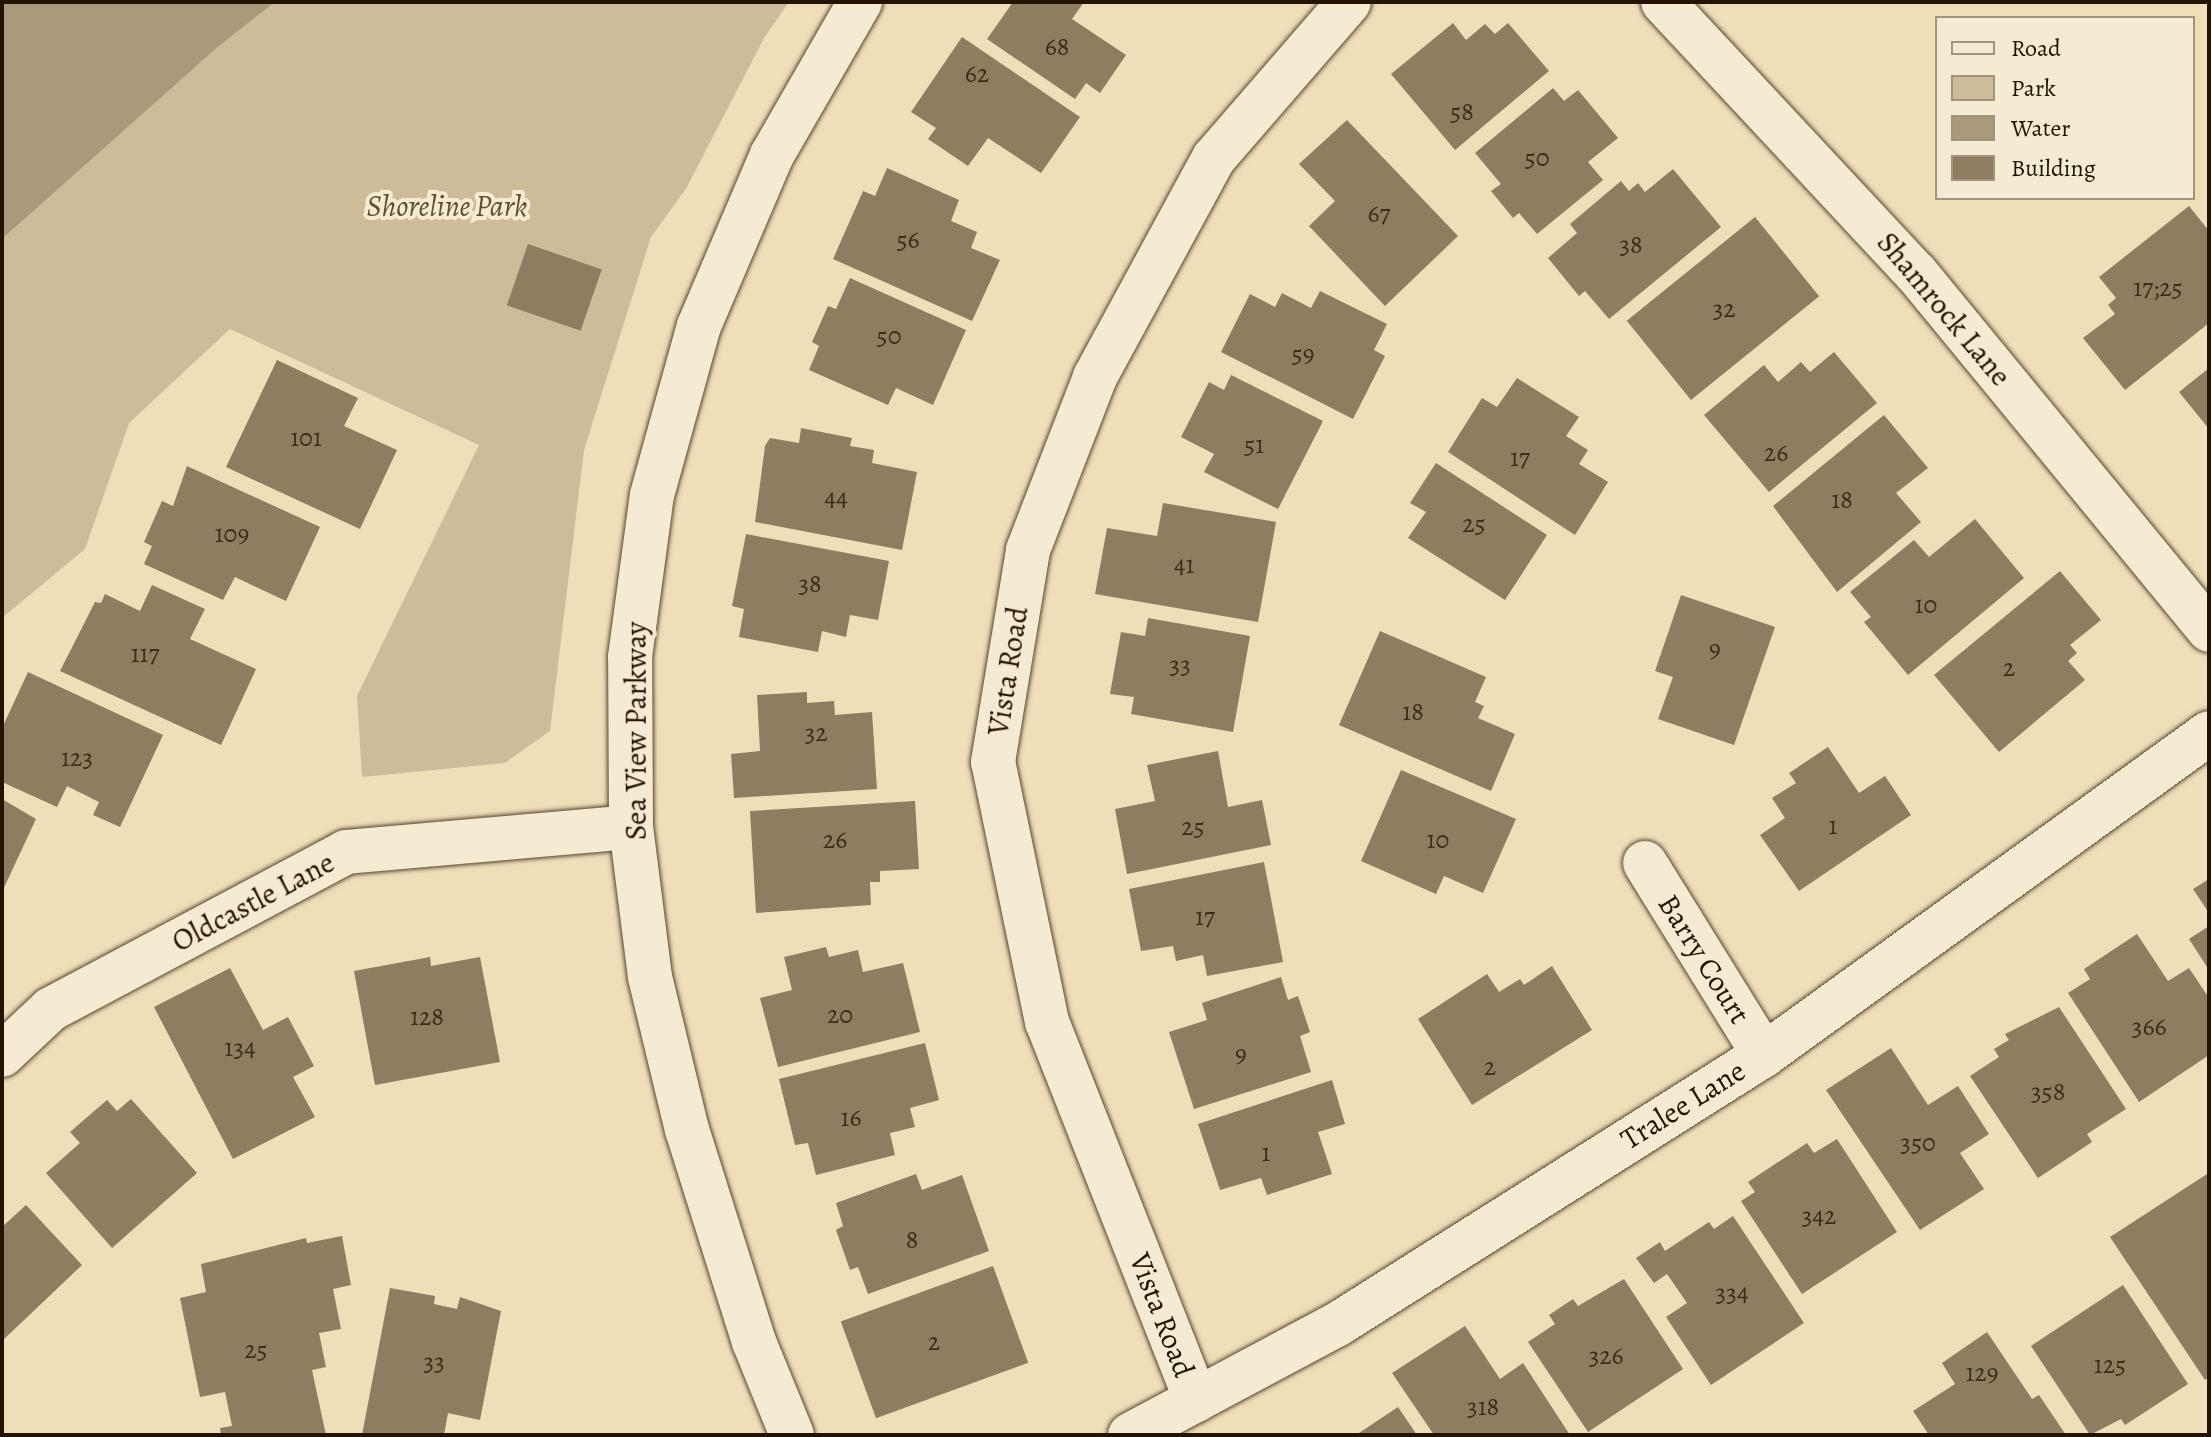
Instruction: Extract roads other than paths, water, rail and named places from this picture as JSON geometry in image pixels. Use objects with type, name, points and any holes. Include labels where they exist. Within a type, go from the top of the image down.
[{"type":"street","name":"Sea View Parkway","points":[[792,1435],[754,1342],[687,1130],[650,977],[631,827],[630,657],[656,480],[707,305],[772,155],[860,2]]},
{"type":"street","name":"Vista Road","points":[[1196,1400],[1047,1022],[993,762],[1028,550],[1095,377],[1214,158],[1349,2]]},
{"type":"street","name":"Shamrock Lane","points":[[1663,2],[1916,273],[2209,630]]},
{"type":"street","name":"Tralee Lane","points":[[1130,1435],[1338,1324],[1764,1055],[2102,806],[2209,733]]},
{"type":"street","name":"Oldcastle Lane","points":[[2,1055],[51,1009],[346,852],[631,827]]},
{"type":"street","name":"Barry Court","points":[[1645,863],[1764,1055]]},
{"type":"water","points":[[2,2],[275,2],[219,46],[2,239]]},
{"type":"park label","name":"Shoreline Park","points":[[447,206]]}]
